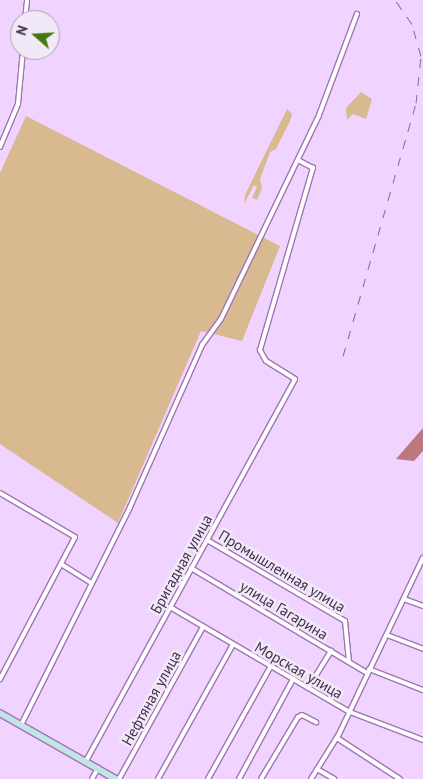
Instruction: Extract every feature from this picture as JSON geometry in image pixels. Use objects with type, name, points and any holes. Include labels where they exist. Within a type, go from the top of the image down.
[{"type":"main road","points":[[0,713],[118,779]]},
{"type":"street","points":[[21,725],[130,507],[202,345],[221,319],[298,160],[319,115],[357,14]]},
{"type":"street","points":[[0,146],[18,104],[21,60]]},
{"type":"street","name":"Бригадная улица","points":[[86,761],[295,379],[266,361],[260,350],[313,168],[298,160]]},
{"type":"street","points":[[0,493],[75,537],[0,679]]},
{"type":"street","name":"Промышленная улица","points":[[207,540],[345,621],[349,662]]},
{"type":"street","points":[[310,779],[337,738],[368,671],[422,564],[423,558]]},
{"type":"street","points":[[60,564],[91,583]]},
{"type":"street","name":"улица Гагарина","points":[[190,568],[349,662],[368,671],[423,690]]},
{"type":"street","points":[[404,599],[423,606]]},
{"type":"street","name":"Морская улица","points":[[170,607],[350,712],[423,740]]},
{"type":"street","name":"Нефтяная улица","points":[[118,779],[202,627]]},
{"type":"street","points":[[387,635],[423,649]]},
{"type":"street","points":[[158,779],[232,644]]},
{"type":"street","points":[[308,688],[331,651]]},
{"type":"street","points":[[208,779],[270,666]]},
{"type":"street","points":[[239,779],[293,679]]},
{"type":"street","points":[[261,779],[298,717],[302,715],[316,722]]},
{"type":"street","points":[[337,738],[400,779]]},
{"type":"street","points":[[92,779],[98,768]]},
{"type":"street","points":[[316,769],[334,779]]},
{"type":"shaded area","points":[[361,92],[372,99],[366,119],[353,114],[347,120],[346,108]]},
{"type":"shaded area","points":[[287,109],[292,114],[290,121],[276,149],[270,152],[260,179],[262,188],[257,200],[252,198],[257,187],[254,185],[244,204],[245,195]]},
{"type":"shaded area","points":[[26,116],[280,246],[242,341],[201,331],[118,523],[0,444],[0,173]]},
{"type":"shaded area","points":[[423,428],[423,451],[414,461],[396,459]]},
{"type":"railway","points":[[343,356],[416,103],[421,56],[412,24],[395,0]]}]
